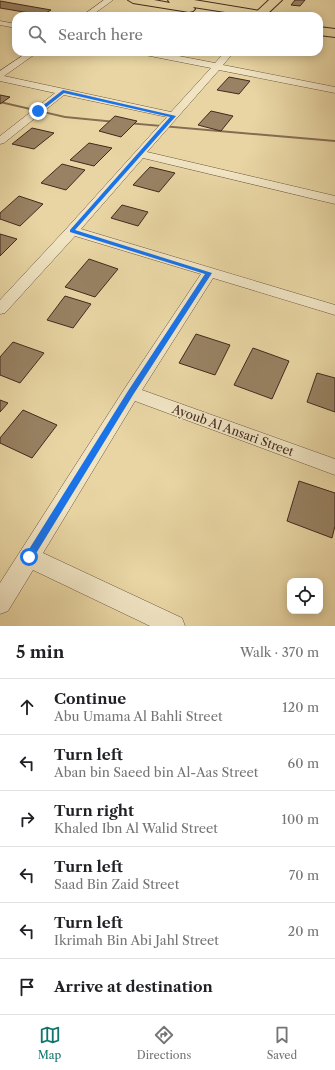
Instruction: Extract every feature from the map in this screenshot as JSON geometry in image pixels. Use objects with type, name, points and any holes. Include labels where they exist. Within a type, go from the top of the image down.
[{"type":"main road","points":[[133,0],[205,12]]},
{"type":"main road","points":[[173,0],[244,12]]},
{"type":"main road","points":[[265,12],[276,0]]},
{"type":"main road","points":[[323,24],[335,26]]},
{"type":"main road","points":[[323,32],[335,34]]},
{"type":"street","points":[[92,12],[109,0]]},
{"type":"street","points":[[0,23],[12,25]]},
{"type":"street","points":[[0,77],[29,56]]},
{"type":"street","points":[[165,56],[335,90]]},
{"type":"street","points":[[0,309],[72,231],[226,56]]},
{"type":"street","points":[[0,77],[174,116]]},
{"type":"street","points":[[0,141],[63,91]]},
{"type":"street","points":[[140,154],[335,200]]},
{"type":"street","points":[[72,231],[335,310]]},
{"type":"street","points":[[0,603],[208,273]]},
{"type":"street","name":"Ayoub Al Ansari Street","points":[[131,393],[335,467]]},
{"type":"street","points":[[29,557],[174,626]]},
{"type":"building","points":[[295,0],[305,0],[300,6],[291,5]]},
{"type":"building","points":[[0,1],[51,10],[47,12],[24,12],[0,8]]},
{"type":"building","points":[[229,77],[250,81],[239,94],[217,90]]},
{"type":"building","points":[[0,95],[10,97],[0,104]]},
{"type":"building","points":[[211,111],[233,116],[221,131],[198,125]]},
{"type":"building","points":[[115,116],[137,121],[121,137],[99,131]]},
{"type":"building","points":[[32,128],[54,133],[34,149],[12,144]]},
{"type":"building","points":[[89,143],[112,148],[94,166],[70,160]]},
{"type":"building","points":[[62,164],[85,170],[66,190],[41,183]]},
{"type":"building","points":[[150,167],[175,173],[159,192],[133,185]]},
{"type":"building","points":[[19,196],[43,204],[20,226],[0,219],[0,213]]},
{"type":"building","points":[[122,205],[148,212],[138,226],[111,218]]},
{"type":"building","points":[[0,234],[17,239],[0,256]]},
{"type":"building","points":[[89,259],[118,269],[95,297],[65,287]]},
{"type":"building","points":[[65,296],[91,304],[73,328],[47,320]]},
{"type":"building","points":[[196,334],[230,345],[215,375],[179,363]]},
{"type":"building","points":[[13,342],[44,353],[20,383],[0,375],[0,357]]},
{"type":"building","points":[[253,348],[289,361],[272,399],[234,385]]},
{"type":"building","points":[[317,373],[335,378],[335,412],[307,402]]},
{"type":"building","points":[[0,400],[8,403],[0,412]]},
{"type":"building","points":[[23,410],[57,425],[32,458],[0,443],[0,438]]},
{"type":"building","points":[[299,481],[335,493],[335,526],[332,538],[287,521]]},
{"type":"waterway","points":[[0,102],[65,117],[116,122]]},
{"type":"waterway","points":[[128,123],[335,141]]},
{"type":"route","points":[[29,557],[208,273],[72,231],[174,116],[63,91],[38,111]]}]
